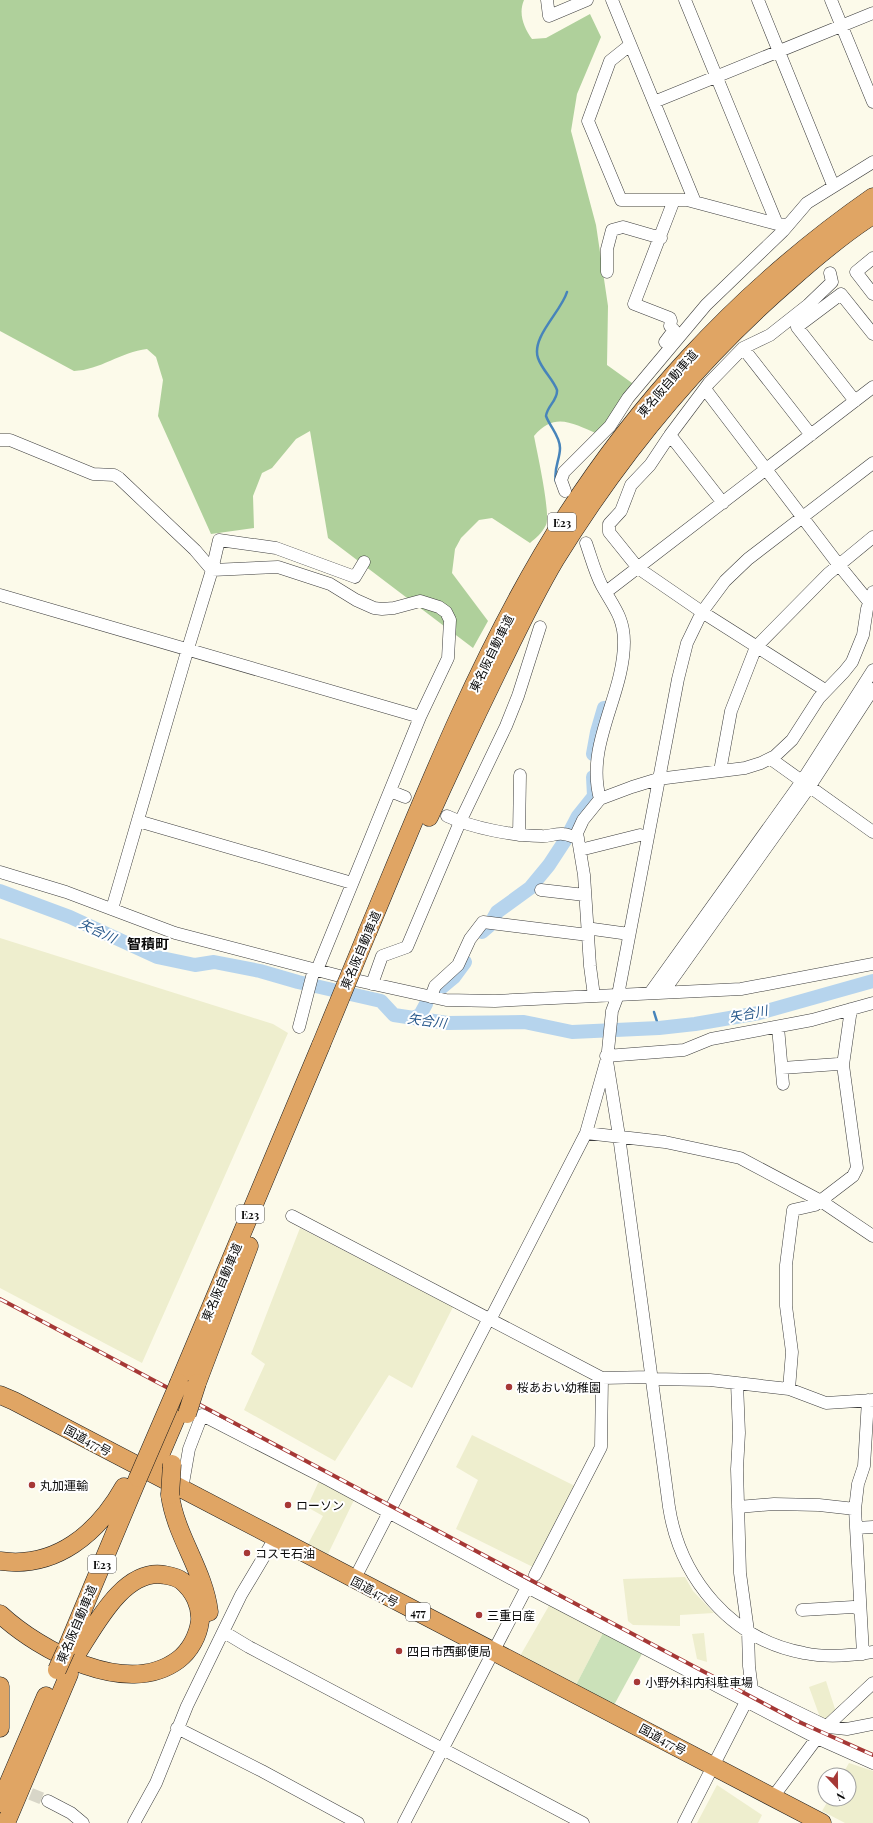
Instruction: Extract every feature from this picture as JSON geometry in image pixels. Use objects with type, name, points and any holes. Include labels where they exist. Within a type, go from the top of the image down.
[{"type":"highway","name":"東名阪自動車道","points":[[190,1382],[374,933],[413,824],[489,654],[541,556],[608,454],[663,385],[726,318],[805,246],[873,197]]},
{"type":"highway","name":"東名阪自動車道","points":[[374,933],[475,718],[528,610],[555,561],[610,476],[671,399],[751,314],[825,251],[873,215]]},
{"type":"highway","name":"東名阪自動車道","points":[[6,1823],[63,1672],[139,1479],[178,1410],[260,1217],[327,1046]]},
{"type":"highway","name":"国道477号","points":[[5,1396],[176,1492],[275,1538],[354,1580],[494,1650],[822,1823]]},
{"type":"highway","name":"東名阪自動車道","points":[[139,1479],[165,1462],[178,1410]]},
{"type":"highway","points":[[0,1627],[19,1642],[74,1670],[104,1679],[129,1683],[154,1681],[177,1672],[195,1657],[204,1642],[210,1614],[205,1590],[178,1528],[176,1492],[165,1462]]},
{"type":"highway","points":[[0,1561],[14,1562],[41,1559],[54,1555],[77,1543],[108,1514],[139,1479]]},
{"type":"highway","points":[[0,1614],[37,1642],[69,1658],[112,1672],[140,1674],[173,1664],[188,1650],[193,1642],[200,1621],[199,1611],[193,1594],[180,1580],[171,1576],[151,1575],[132,1582],[124,1589],[71,1653]]},
{"type":"highway","name":"東名阪自動車道","points":[[0,1803],[63,1672]]},
{"type":"highway","points":[[0,1686],[0,1728]]},
{"type":"street","points":[[547,0],[549,16],[587,0]]},
{"type":"street","points":[[612,0],[695,202]]},
{"type":"street","points":[[685,0],[782,225]]},
{"type":"street","points":[[758,0],[833,185]]},
{"type":"street","points":[[831,0],[873,102]]},
{"type":"street","points":[[654,102],[873,13]]},
{"type":"street","points":[[630,45],[610,61],[588,121],[621,200],[674,200],[695,202],[782,225]]},
{"type":"street","points":[[565,491],[561,480],[564,472],[610,426],[628,398],[706,305],[782,225],[807,203],[833,185],[873,162]]},
{"type":"street","points":[[654,366],[654,356],[674,330],[670,326],[670,318],[634,304],[661,238],[674,200]]},
{"type":"street","points":[[607,272],[607,249],[612,230],[623,227],[661,238]]},
{"type":"street","points":[[873,258],[856,272],[873,294]]},
{"type":"street","points":[[826,690],[702,612],[638,568],[610,532],[609,524],[620,511],[631,485],[650,465],[705,388],[743,348],[770,335],[808,305],[832,282],[830,273]]},
{"type":"street","points":[[855,401],[797,327],[842,294],[873,334]]},
{"type":"street","points":[[743,348],[811,435]]},
{"type":"street","points":[[606,592],[873,387]]},
{"type":"street","points":[[594,996],[587,933],[584,875],[573,840],[583,820],[600,799],[658,780],[753,766],[771,759],[792,740],[816,702],[844,672],[855,656],[863,635],[871,597],[838,564],[705,388]]},
{"type":"street","points":[[670,435],[723,503]]},
{"type":"street","points":[[0,440],[10,440],[93,474],[114,475],[119,478],[190,545],[212,570]]},
{"type":"street","points":[[354,1580],[387,1513],[411,1470],[586,1133],[606,1058],[612,1011],[618,995],[681,665],[691,634],[702,612],[714,595],[738,568],[873,463]]},
{"type":"street","points":[[720,771],[731,712],[756,647],[838,564],[873,538]]},
{"type":"street","points":[[112,909],[212,570],[219,540],[276,548],[355,577],[364,562]]},
{"type":"street","points":[[586,543],[598,577],[614,603],[621,621],[624,641],[622,667],[604,723],[599,748],[598,790],[600,799]]},
{"type":"street","points":[[313,579],[318,563]]},
{"type":"street","points":[[212,570],[278,567],[334,586],[352,598],[374,608],[394,608],[420,601],[439,607],[446,612],[450,620],[448,658],[420,717],[314,971],[299,1027]]},
{"type":"street","points":[[0,595],[420,717]]},
{"type":"street","points":[[372,984],[382,956],[407,947],[460,822],[506,726],[518,696],[540,627]]},
{"type":"street","points":[[664,991],[806,783],[873,670]]},
{"type":"street","points":[[650,993],[806,783],[873,689]]},
{"type":"street","points":[[771,759],[873,832]]},
{"type":"street","points":[[519,835],[520,775]]},
{"type":"street","points":[[390,791],[405,797]]},
{"type":"street","points":[[447,816],[460,822],[519,835],[543,836],[573,840],[640,835]]},
{"type":"street","points":[[138,821],[352,883]]},
{"type":"street","points":[[0,872],[112,909],[175,933],[314,971],[431,997],[468,1001],[742,988],[873,964]]},
{"type":"street","points":[[541,890],[585,895]]},
{"type":"street","points":[[431,997],[433,989],[453,971],[462,958],[470,939],[483,922],[587,933],[593,929],[629,934]]},
{"type":"street","points":[[606,1058],[684,1050],[711,1039],[812,1020],[873,1003]]},
{"type":"street","points":[[789,1389],[792,1352],[791,1333],[787,1312],[786,1265],[793,1210],[815,1205],[853,1176],[857,1168],[843,1065],[851,1009]]},
{"type":"street","points":[[778,1027],[783,1084]]},
{"type":"street","points":[[292,1216],[602,1378],[651,1378],[710,1380],[789,1389],[826,1403],[870,1400],[864,1466],[858,1484],[855,1509],[859,1608],[868,1653],[832,1656],[803,1653],[776,1646],[748,1631],[724,1613],[705,1593],[689,1569],[678,1546],[671,1523],[651,1378],[620,1136],[606,1058]]},
{"type":"street","points":[[782,1068],[838,1064],[843,1065]]},
{"type":"street","points":[[586,1133],[665,1142],[740,1158],[820,1201],[873,1236]]},
{"type":"street","points":[[535,1575],[601,1447],[602,1378]]},
{"type":"street","points":[[684,1823],[752,1690],[749,1666],[748,1631],[740,1573],[737,1383]]},
{"type":"street","points":[[176,1492],[189,1449],[202,1415],[746,1702],[817,1738],[873,1763]]},
{"type":"street","points":[[738,1507],[774,1504],[819,1505],[855,1509]]},
{"type":"street","points":[[856,1528],[873,1527]]},
{"type":"street","points":[[134,1823],[156,1783],[177,1728],[241,1595],[275,1538]]},
{"type":"street","points":[[404,1823],[527,1587]]},
{"type":"street","points":[[802,1610],[853,1607],[859,1608]]},
{"type":"street","points":[[224,1632],[584,1823]]},
{"type":"street","points":[[827,1726],[873,1683]]},
{"type":"street","points":[[752,1690],[827,1726],[847,1729],[873,1724]]},
{"type":"street","points":[[177,1728],[262,1771],[358,1823]]},
{"type":"street","points":[[773,1797],[817,1738]]},
{"type":"street","points":[[48,1801],[71,1813],[83,1823]]},
{"type":"green space","points":[[0,0],[524,0],[522,5],[523,21],[532,39],[546,38],[590,14],[601,37],[577,94],[571,131],[596,225],[608,306],[607,365],[639,388],[598,434],[572,424],[557,422],[542,428],[534,436],[545,496],[547,519],[544,528],[530,543],[492,518],[479,520],[461,538],[455,549],[452,573],[488,621],[473,648],[328,538],[310,431],[296,439],[272,468],[262,473],[253,496],[254,528],[211,534],[158,416],[163,380],[156,357],[147,349],[128,354],[93,368],[74,371],[0,331]]},
{"type":"green space","points":[[0,938],[273,1024],[288,1033],[142,1363],[0,1288]]},
{"type":"green space","points":[[300,1228],[453,1307],[412,1388],[389,1375],[335,1461],[244,1410],[265,1364],[251,1354]]},
{"type":"green space","points":[[472,1435],[577,1487],[537,1569],[456,1529],[478,1480],[456,1467]]},
{"type":"green space","points":[[319,1481],[354,1500],[328,1554],[308,1544],[323,1516],[307,1507]]},
{"type":"green space","points":[[685,1577],[693,1591],[714,1613],[680,1615],[680,1626],[633,1625],[628,1621],[623,1579]]},
{"type":"green space","points":[[550,1604],[604,1631],[576,1685],[520,1656]]},
{"type":"green space","points":[[604,1631],[643,1652],[614,1705],[576,1685]]},
{"type":"green space","points":[[704,1633],[707,1662],[697,1659],[692,1634]]},
{"type":"green space","points":[[826,1681],[837,1715],[828,1723],[821,1720],[809,1687]]},
{"type":"green space","points":[[849,1763],[873,1771],[873,1823],[845,1823],[822,1811],[824,1807],[857,1807],[857,1767],[847,1767]]},
{"type":"green space","points":[[717,1785],[762,1815],[758,1823],[697,1823]]},
{"type":"waterway","points":[[556,482],[555,473],[560,452],[560,444],[546,416],[548,409],[556,397],[557,390],[540,362],[537,350],[543,333],[564,300],[567,292]]},
{"type":"waterway","points":[[593,754],[597,732],[604,708]]},
{"type":"waterway","points":[[482,932],[489,926],[497,912],[530,888],[549,865],[566,839],[578,816],[594,796],[593,777]]},
{"type":"waterway","name":"矢合川","points":[[0,891],[70,917],[157,957],[195,965],[214,962],[260,971],[298,982],[381,1001],[394,1015],[447,1023],[524,1022],[572,1032],[659,1028],[695,1024],[759,1013],[873,981]]},
{"type":"waterway","points":[[442,987],[454,977],[465,962]]},
{"type":"waterway","points":[[413,1018],[420,1015],[426,1004]]},
{"type":"waterway","points":[[654,1012],[659,1028]]},
{"type":"tunnel","points":[[14,1787],[48,1801]]},
{"type":"railway","points":[[0,1299],[799,1722],[873,1755]]},
{"type":"place","name":"桜あおい幼稚園","points":[[509,1387]]},
{"type":"place","name":"丸加運輸","points":[[32,1485]]},
{"type":"place","name":"ローソン","points":[[288,1505]]},
{"type":"place","name":"コスモ石油","points":[[247,1553]]},
{"type":"place","name":"三重日産","points":[[479,1615]]},
{"type":"place","name":"四日市西郵便局","points":[[399,1651]]},
{"type":"place","name":"小野外科内科駐車場","points":[[637,1682]]},
{"type":"district","name":"智積町","points":[[148,943]]}]
